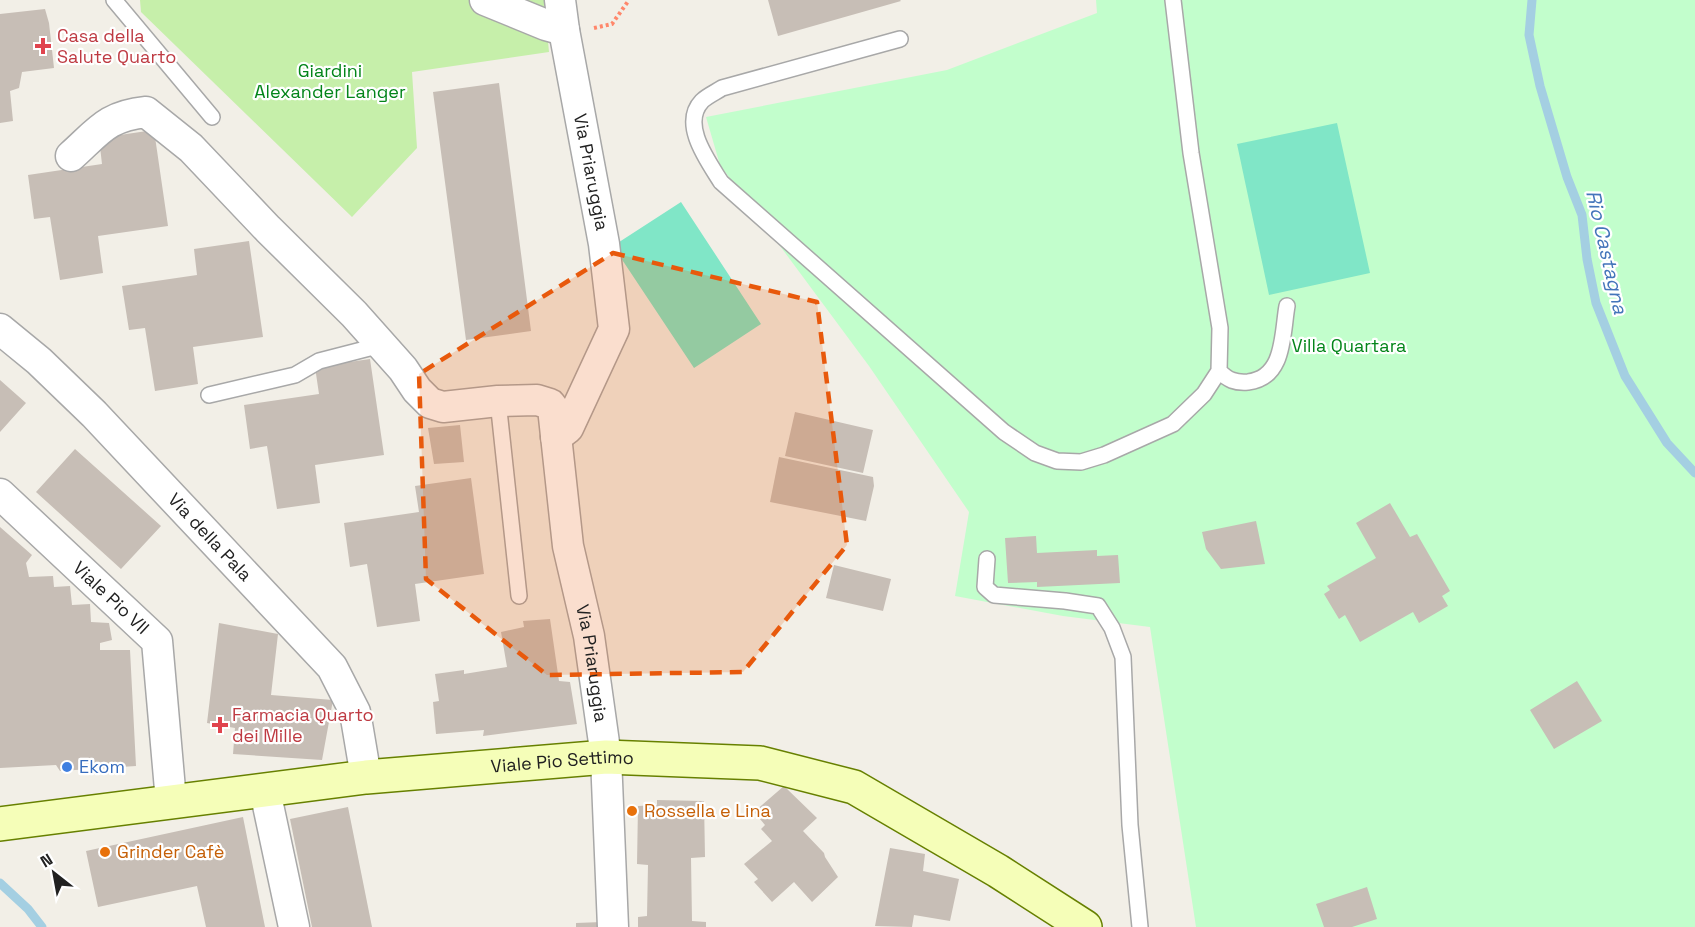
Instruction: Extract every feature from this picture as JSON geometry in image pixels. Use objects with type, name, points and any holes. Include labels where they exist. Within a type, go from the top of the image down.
[{"type":"street","points":[[484,0],[564,30]]},
{"type":"street","name":"Via Priaruggia","points":[[555,437],[568,428],[614,329],[604,244],[560,0]]},
{"type":"street","points":[[71,156],[110,121],[127,114],[146,112],[191,147],[268,229],[354,314],[381,345]]},
{"type":"street","name":"Via della Pala","points":[[0,329],[39,361],[94,414],[332,668],[355,712],[366,777]]},
{"type":"street","name":"Via Priaruggia","points":[[381,345],[430,403],[443,406],[537,400],[553,408],[568,546],[589,636],[606,757],[613,927]]},
{"type":"street","name":"Viale Pio VII","points":[[0,494],[157,641],[171,801]]},
{"type":"street","name":"Viale Pio Settimo","points":[[0,824],[366,777],[606,757],[760,763],[854,787],[998,871],[1085,927]]},
{"type":"street","points":[[265,791],[294,927]]},
{"type":"lane","points":[[114,0],[212,117]]},
{"type":"lane","points":[[900,39],[722,88],[701,102],[693,121],[699,146],[721,182],[1004,432],[1035,453],[1057,461],[1081,462],[1104,455],[1173,423],[1190,410],[1219,371],[1220,328],[1189,142],[1173,0]]},
{"type":"lane","points":[[1219,371],[1228,380],[1240,382],[1265,377],[1274,369],[1280,357],[1287,306]]},
{"type":"lane","points":[[209,395],[295,375],[319,361],[381,345]]},
{"type":"lane","points":[[498,401],[519,596]]},
{"type":"lane","points":[[987,559],[985,587],[994,595],[1098,606],[1112,628],[1123,657],[1130,825],[1140,927]]},
{"type":"path","points":[[564,30],[596,28],[612,24],[629,0]]},
{"type":"highlighted area","points":[[613,253],[817,302],[847,545],[743,672],[547,675],[426,579],[419,374]]},
{"type":"green space","name":"Giardini Alexander Langer","points":[[140,0],[544,0],[549,52],[412,72],[417,148],[352,217],[141,12]]},
{"type":"green space","name":"Villa Quartara","points":[[1096,0],[1695,0],[1695,927],[1196,927],[1150,627],[1063,616],[955,596],[969,512],[869,366],[720,165],[706,117],[947,70],[1097,13]]},
{"type":"green space","points":[[1337,123],[1370,273],[1269,295],[1237,144]]},
{"type":"green space","points":[[681,202],[761,324],[694,368],[613,246]]},
{"type":"building","points":[[768,0],[900,0],[901,1],[778,36]]},
{"type":"building","points":[[45,9],[49,23],[54,68],[22,72],[19,88],[10,91],[13,121],[0,123],[0,14]]},
{"type":"building","points":[[499,83],[531,331],[466,340],[433,92]]},
{"type":"building","points":[[154,130],[168,226],[98,236],[103,273],[60,280],[50,217],[34,219],[28,175],[102,164],[99,138]]},
{"type":"building","points":[[249,241],[263,337],[193,347],[198,384],[155,391],[145,328],[129,330],[122,286],[197,275],[194,249]]},
{"type":"building","points":[[370,359],[384,455],[315,465],[320,503],[277,509],[267,446],[250,449],[244,405],[319,394],[315,367]]},
{"type":"building","points":[[0,380],[26,403],[0,432]]},
{"type":"building","points":[[795,412],[873,430],[863,473],[785,456]]},
{"type":"building","points":[[460,425],[464,462],[434,464],[428,428]]},
{"type":"building","points":[[75,449],[161,526],[121,569],[36,492]]},
{"type":"building","points":[[779,457],[873,477],[874,486],[866,521],[770,502]]},
{"type":"building","points":[[471,478],[484,574],[415,584],[420,621],[377,627],[367,564],[350,567],[344,523],[419,512],[415,486]]},
{"type":"building","points":[[1390,503],[1410,537],[1417,534],[1450,591],[1442,596],[1448,606],[1419,623],[1413,612],[1360,642],[1345,615],[1339,619],[1324,594],[1330,590],[1327,586],[1376,558],[1356,523]]},
{"type":"building","points":[[1256,521],[1265,564],[1221,569],[1206,549],[1202,532]]},
{"type":"building","points":[[0,527],[32,555],[26,563],[29,577],[53,576],[54,587],[70,586],[72,605],[90,604],[91,622],[109,623],[112,640],[100,643],[100,650],[130,650],[136,766],[60,771],[56,765],[0,768]]},
{"type":"building","points":[[1036,536],[1037,553],[1097,550],[1097,556],[1118,555],[1120,583],[1037,587],[1037,582],[1008,583],[1005,538]]},
{"type":"building","points":[[834,565],[891,579],[883,611],[826,598]]},
{"type":"building","points":[[550,619],[559,681],[570,682],[577,724],[483,736],[484,730],[436,734],[433,702],[439,701],[435,674],[464,670],[464,674],[507,667],[501,632],[524,627],[523,621]]},
{"type":"building","points":[[219,623],[278,634],[271,695],[333,700],[322,760],[233,754],[235,728],[207,723]]},
{"type":"building","points":[[1577,681],[1602,721],[1554,749],[1530,710]]},
{"type":"building","points":[[784,786],[817,818],[803,831],[824,853],[838,877],[812,902],[794,882],[772,902],[754,882],[758,879],[744,864],[772,841],[761,829],[765,825],[754,812]]},
{"type":"building","points":[[657,800],[704,801],[705,857],[691,858],[692,921],[706,922],[706,927],[638,927],[638,917],[647,916],[648,865],[637,864],[638,806],[657,805]]},
{"type":"building","points":[[348,807],[372,927],[312,927],[290,819]]},
{"type":"building","points":[[243,817],[265,927],[206,927],[197,886],[98,907],[86,851]]},
{"type":"building","points":[[890,848],[925,854],[923,871],[959,879],[950,921],[914,915],[912,927],[875,926]]},
{"type":"building","points":[[1367,887],[1377,919],[1352,927],[1324,927],[1316,904]]},
{"type":"building","points":[[602,922],[603,927],[576,927],[576,923]]},
{"type":"waterway","name":"Rio Castagna","points":[[1532,0],[1529,35],[1540,86],[1567,177],[1582,215],[1587,259],[1596,303],[1625,376],[1667,443],[1695,473]]},
{"type":"waterway","points":[[0,883],[28,909],[42,927]]},
{"type":"place","name":"Casa della Salute Quarto","points":[[43,46]]},
{"type":"place","name":"Farmacia Quarto dei Mille","points":[[220,725]]},
{"type":"place","name":"Ekom","points":[[67,767]]},
{"type":"place","name":"Rossella e Lina","points":[[632,811]]},
{"type":"place","name":"Grinder Cafè","points":[[105,852]]}]
